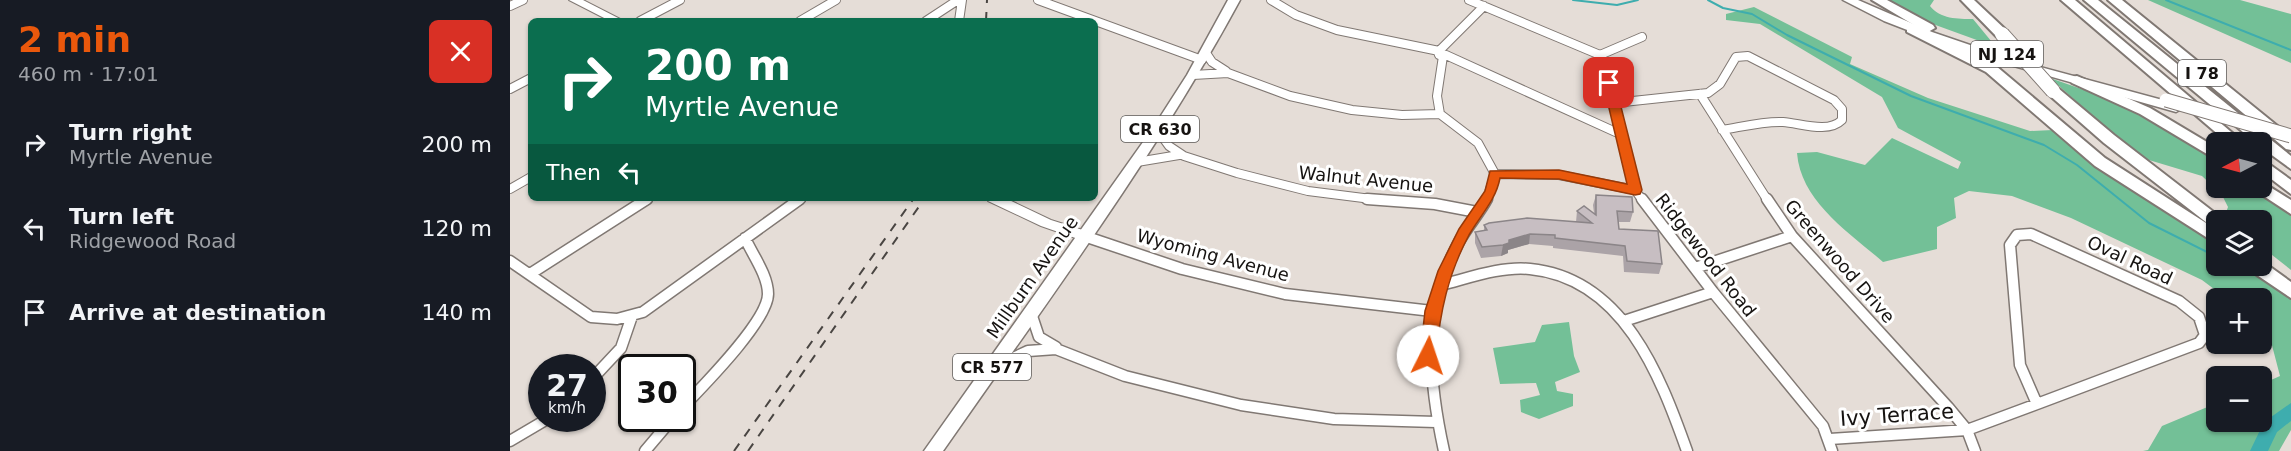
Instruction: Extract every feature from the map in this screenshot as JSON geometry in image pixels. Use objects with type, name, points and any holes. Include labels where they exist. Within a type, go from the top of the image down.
[{"type":"highway","points":[[1878,0],[1937,32]]},
{"type":"highway","points":[[1967,0],[2002,34],[2053,91],[2109,139],[2206,214]]},
{"type":"highway","points":[[1977,0],[2002,34]]},
{"type":"highway","name":"I 78","points":[[2067,0],[2224,132]]},
{"type":"highway","name":"I 78","points":[[2090,0],[2291,164]]},
{"type":"highway","points":[[2097,0],[2147,46]]},
{"type":"highway","name":"I 78","points":[[2114,0],[2291,144]]},
{"type":"highway","points":[[1912,29],[1990,69],[2100,162],[2206,231]]},
{"type":"highway","points":[[2077,80],[2145,111],[2206,148]]},
{"type":"highway","points":[[2272,172],[2291,188]]},
{"type":"highway","points":[[2272,194],[2291,208]]},
{"type":"highway","points":[[2272,264],[2286,275]]},
{"type":"highway","points":[[2271,276],[2291,291]]},
{"type":"main road","points":[[574,0],[613,18]]},
{"type":"main road","name":"Millburn Avenue","points":[[933,451],[1158,131],[1204,56],[1233,0]]},
{"type":"main road","name":"NJ 124","points":[[1849,0],[1912,29],[1985,54],[2291,136]]},
{"type":"main road","name":"NJ 124","points":[[1861,0],[1937,32],[2171,104],[2291,144]]},
{"type":"main road","name":"Wyoming Avenue","points":[[999,201],[1046,223],[1084,236]]},
{"type":"street","points":[[510,6],[523,0]]},
{"type":"street","points":[[646,18],[680,0]]},
{"type":"street","points":[[805,18],[836,0]]},
{"type":"street","points":[[931,18],[960,0]]},
{"type":"street","points":[[959,18],[960,0]]},
{"type":"street","points":[[1038,0],[1091,18]]},
{"type":"street","points":[[1271,0],[1301,17],[1343,32],[1422,45],[1443,53],[1620,134]]},
{"type":"street","points":[[1469,0],[1600,55],[1642,37]]},
{"type":"street","points":[[1444,451],[1436,422],[1428,356],[1432,311],[1457,245],[1491,191],[1495,174],[1478,143],[1446,121],[1440,114],[1437,96],[1443,53],[1455,34],[1484,6]]},
{"type":"street","points":[[1098,20],[1204,56],[1228,73],[1323,105],[1402,116],[1440,114]]},
{"type":"street","name":"Ridgewood Road","points":[[1600,55],[1635,190],[1713,292],[1823,426],[1830,439],[1832,451]]},
{"type":"street","points":[[1614,103],[1700,94],[1715,90],[1736,57],[1748,56],[1834,100],[1842,109],[1842,120],[1831,126],[1781,123],[1722,130]]},
{"type":"street","points":[[1193,75],[1228,73]]},
{"type":"street","points":[[510,89],[528,80]]},
{"type":"street","name":"Greenwood Drive","points":[[1700,94],[1792,236],[1967,430],[1975,451]]},
{"type":"street","name":"Walnut Avenue","points":[[1158,131],[1166,145],[1182,155],[1244,176],[1314,192],[1365,199],[1452,205],[1477,212]]},
{"type":"street","name":"Walnut Avenue","points":[[1137,162],[1165,155],[1182,155]]},
{"type":"street","points":[[1495,174],[1559,175],[1635,190]]},
{"type":"street","points":[[510,189],[528,179]]},
{"type":"street","points":[[530,274],[645,201]]},
{"type":"street","points":[[510,261],[591,317],[606,319],[632,316],[643,312],[798,201]]},
{"type":"street","name":"Oval Road","points":[[1967,430],[2037,404],[2199,343],[2205,335],[2203,324],[2192,310],[2178,300],[2044,238],[2031,234],[2017,235],[2010,245],[2020,365],[2037,404]]},
{"type":"street","name":"Wyoming Avenue","points":[[1084,236],[1182,269],[1285,294],[1432,311]]},
{"type":"street","points":[[1695,268],[1792,236]]},
{"type":"street","points":[[696,392],[754,325],[765,308],[768,294],[746,238]]},
{"type":"street","points":[[1441,285],[1502,271],[1531,269],[1551,272],[1580,282],[1597,292],[1624,321],[1658,380],[1686,451]]},
{"type":"street","points":[[1624,321],[1713,292]]},
{"type":"street","points":[[1036,305],[1032,316],[1039,337],[1125,376],[1240,405],[1334,419],[1436,422]]},
{"type":"street","points":[[606,364],[621,348],[632,316]]},
{"type":"street","points":[[991,369],[1028,351],[1045,348],[1064,350]]},
{"type":"street","points":[[510,441],[528,430]]},
{"type":"street","name":"Ivy Terrace","points":[[1830,439],[1967,430]]},
{"type":"street","points":[[645,451],[661,432]]},
{"type":"street","points":[[945,451],[946,433]]},
{"type":"green space","points":[[1887,0],[1934,0],[1930,6],[1939,14],[1973,19],[1996,47],[1930,23]]},
{"type":"green space","points":[[2148,0],[2240,0],[2291,14],[2291,63]]},
{"type":"green space","points":[[1754,7],[1852,57],[1850,64],[1928,98],[2030,131],[2053,130],[2206,236],[2206,276],[2260,276],[2291,299],[2291,430],[2279,451],[2143,451],[2148,450],[2162,426],[2206,408],[2206,432],[2272,432],[2272,380],[2280,376],[2272,345],[2272,288],[2213,288],[2202,280],[2071,218],[2012,196],[1969,191],[1954,198],[1956,218],[1937,227],[1937,249],[1883,262],[1829,215],[1817,201],[1800,171],[1797,153],[1817,152],[1865,165],[1892,138],[1958,169],[1961,162],[1898,128],[1882,97],[1760,24],[1726,20],[1726,14]]},
{"type":"green space","points":[[2050,78],[2127,105],[2206,152],[2206,180],[2202,176],[2139,157]]},
{"type":"green space","points":[[2224,198],[2270,198],[2291,213],[2291,270],[2272,255],[2272,210],[2227,210],[2228,207]]},
{"type":"green space","points":[[1569,322],[1574,356],[1580,372],[1555,382],[1557,391],[1573,394],[1573,406],[1539,419],[1521,412],[1520,400],[1540,395],[1536,383],[1500,384],[1493,348],[1535,342],[1542,325]]},
{"type":"building","points":[[1596,195],[1632,197],[1633,212],[1617,211],[1619,229],[1658,231],[1662,264],[1627,261],[1625,246],[1555,238],[1555,235],[1530,234],[1509,240],[1509,243],[1503,245],[1482,247],[1475,232],[1487,230],[1484,225],[1489,223],[1527,218],[1592,223],[1577,211],[1584,206],[1596,215]]},
{"type":"waterway","points":[[1573,0],[1617,5],[1638,0]]},
{"type":"waterway","points":[[1708,0],[1723,8],[1752,14],[1787,35],[1911,96],[2044,145],[2077,165],[2149,223],[2206,252]]},
{"type":"waterway","points":[[2166,0],[2291,50]]},
{"type":"waterway","points":[[2259,451],[2270,427],[2291,411]]},
{"type":"railway","points":[[986,18],[987,0]]},
{"type":"railway","points":[[734,451],[912,201]]},
{"type":"railway","points":[[748,451],[923,201]]},
{"type":"route","points":[[1428,356],[1432,311],[1445,271],[1457,245],[1491,191],[1495,174],[1559,175],[1635,190],[1609,83]]}]
